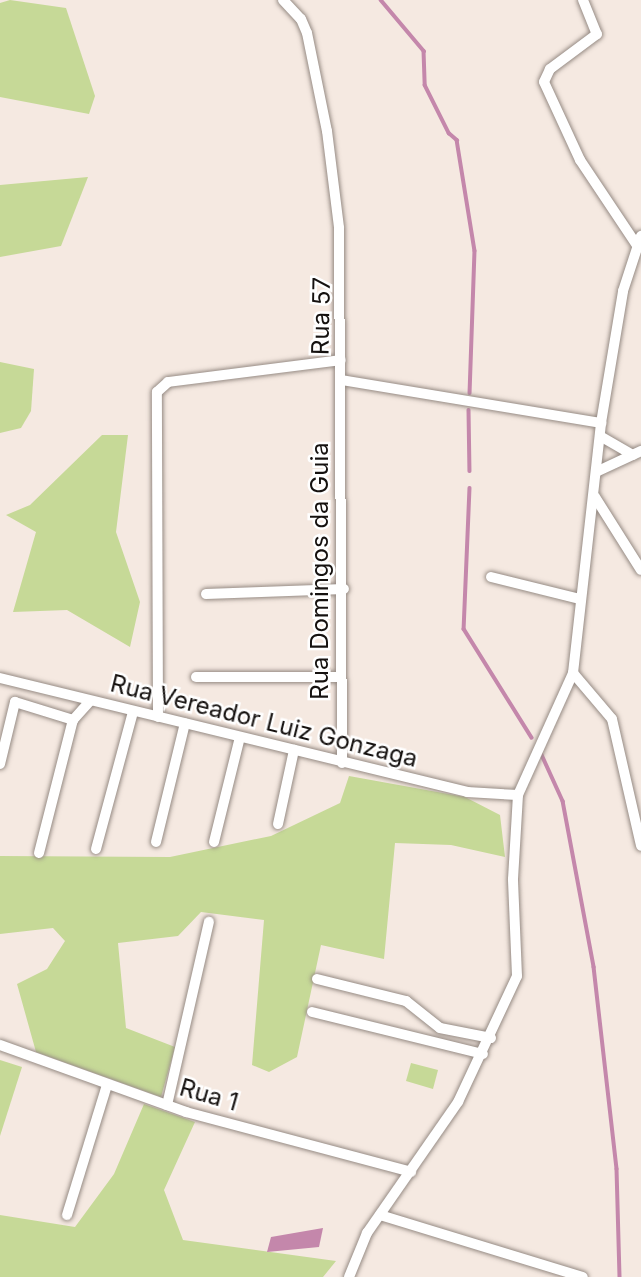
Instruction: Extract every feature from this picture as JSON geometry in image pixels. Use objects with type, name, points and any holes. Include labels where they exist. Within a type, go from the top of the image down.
[{"type":"street","name":"Rua 57","points":[[283,0],[301,19],[307,33],[327,131],[342,265],[341,380],[601,424]]},
{"type":"street","points":[[349,1277],[362,1241],[411,1172],[483,1054],[517,976],[513,879],[519,795],[573,673],[580,599],[595,497],[601,424],[639,240],[580,160],[544,82],[550,69],[597,34],[583,0]]},
{"type":"street","points":[[158,717],[157,392],[168,382],[341,360]]},
{"type":"street","name":"Rua Domingos da Guia","points":[[341,380],[344,589],[340,677],[342,763]]},
{"type":"street","points":[[600,436],[637,453]]},
{"type":"street","points":[[596,472],[637,453]]},
{"type":"street","points":[[595,497],[641,570]]},
{"type":"street","points":[[491,577],[580,599]]},
{"type":"street","points":[[206,594],[344,589]]},
{"type":"street","points":[[573,673],[612,719],[641,846]]},
{"type":"street","points":[[196,677],[340,677]]},
{"type":"street","name":"Rua Vereador Luiz Gonzaga","points":[[0,678],[481,795],[519,795]]},
{"type":"street","points":[[39,853],[73,720],[90,701]]},
{"type":"street","points":[[0,764],[15,702],[73,720]]},
{"type":"street","points":[[96,849],[133,712]]},
{"type":"street","points":[[156,842],[185,723]]},
{"type":"street","points":[[214,842],[240,737]]},
{"type":"street","points":[[278,824],[294,750]]},
{"type":"street","points":[[167,1105],[209,922]]},
{"type":"street","points":[[317,979],[406,1001],[440,1028],[491,1038]]},
{"type":"street","points":[[312,1012],[483,1054]]},
{"type":"street","name":"Rua 1","points":[[0,1045],[107,1086],[167,1105],[411,1172]]},
{"type":"street","points":[[67,1215],[107,1086]]},
{"type":"street","points":[[380,1214],[583,1277]]},
{"type":"green space","points":[[10,0],[66,8],[95,96],[89,114],[0,97],[0,3]]},
{"type":"green space","points":[[88,177],[61,246],[0,257],[0,185]]},
{"type":"green space","points":[[0,362],[34,369],[31,411],[21,428],[0,433]]},
{"type":"green space","points":[[102,435],[128,435],[116,532],[140,602],[130,647],[67,610],[13,612],[36,532],[6,515],[30,505]]},
{"type":"green space","points":[[349,776],[465,797],[500,815],[505,857],[451,845],[395,843],[384,959],[321,945],[297,1057],[269,1072],[252,1065],[264,920],[201,912],[178,936],[118,943],[126,1028],[175,1047],[161,1097],[36,1052],[17,984],[47,969],[65,941],[53,928],[0,934],[0,856],[170,857],[271,836],[340,803]]},
{"type":"green space","points":[[0,1060],[22,1067],[0,1136]]},
{"type":"green space","points":[[411,1063],[438,1070],[433,1089],[406,1081]]},
{"type":"green space","points":[[144,1104],[195,1122],[164,1190],[183,1240],[336,1261],[323,1277],[0,1277],[0,1215],[75,1227],[114,1174]]},
{"type":"shaded area","points":[[323,1228],[319,1247],[267,1252],[271,1237]]},
{"type":"waterway","points":[[381,0],[424,51],[425,85],[449,133],[457,140],[475,251],[470,393]]},
{"type":"waterway","points":[[469,410],[470,471]]},
{"type":"waterway","points":[[470,488],[464,629],[532,738]]},
{"type":"waterway","points":[[542,755],[563,801],[594,967],[617,1169],[620,1277]]}]
